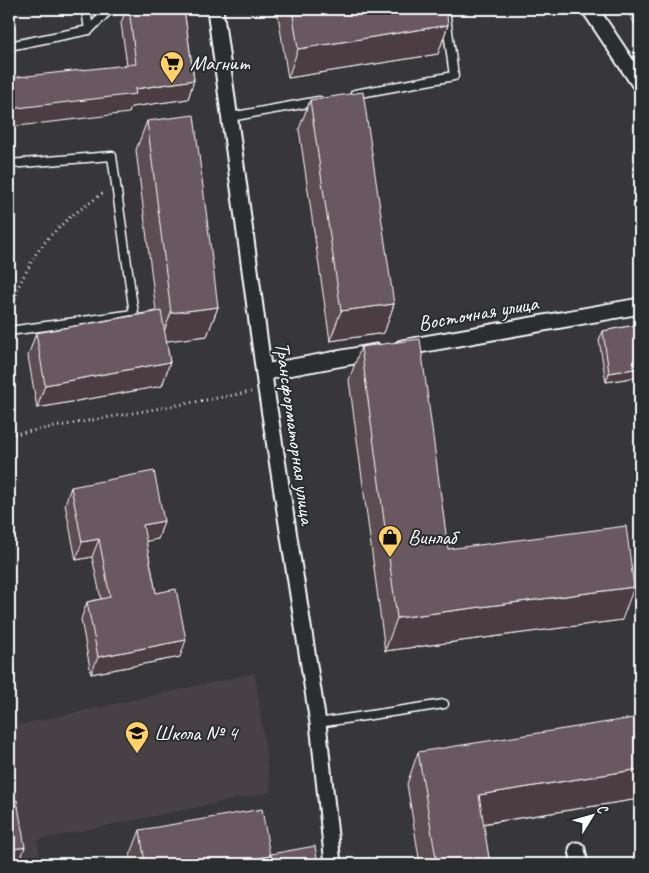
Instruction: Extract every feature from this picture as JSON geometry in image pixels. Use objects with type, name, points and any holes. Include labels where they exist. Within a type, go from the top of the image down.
[{"type":"street","name":"Трансформаторная улица","points":[[215,9],[266,389],[318,724],[333,864]]},
{"type":"street","points":[[590,9],[639,82]]},
{"type":"street","name":"Восточная улица","points":[[265,372],[640,306]]},
{"type":"lane","points":[[86,9],[88,30]]},
{"type":"lane","points":[[9,46],[88,30],[108,11],[119,9]]},
{"type":"lane","points":[[347,96],[454,76],[445,9]]},
{"type":"lane","points":[[230,117],[327,99]]},
{"type":"lane","points":[[9,164],[112,156],[134,314],[9,331]]},
{"type":"lane","points":[[318,724],[444,704]]},
{"type":"path","points":[[9,321],[18,286],[45,243],[71,216],[116,185]]},
{"type":"path","points":[[9,435],[266,389]]},
{"type":"shaded area","name":"Школа № 4","points":[[255,673],[271,792],[38,840],[41,864],[9,864],[9,677],[18,725]]},
{"type":"building","points":[[129,9],[184,9],[194,80],[135,89],[136,94],[9,109],[9,78],[136,64]]},
{"type":"building","points":[[292,9],[446,9],[448,25],[298,49]]},
{"type":"building","points":[[635,9],[640,9],[640,17]]},
{"type":"building","points":[[363,92],[394,304],[341,311],[310,100]]},
{"type":"building","points":[[194,115],[218,307],[171,313],[147,121]]},
{"type":"building","points":[[161,311],[170,362],[45,385],[36,333]]},
{"type":"building","points":[[640,324],[640,368],[609,373],[603,331]]},
{"type":"building","points":[[420,339],[448,549],[626,526],[634,587],[397,618],[361,347]]},
{"type":"building","points":[[154,471],[164,521],[143,525],[156,593],[176,589],[186,640],[98,657],[87,602],[110,597],[99,539],[82,542],[71,487]]},
{"type":"building","points":[[640,717],[640,769],[479,795],[490,864],[437,864],[418,752]]},
{"type":"building","points":[[17,800],[25,847],[9,850],[9,802]]},
{"type":"building","points":[[262,809],[270,856],[220,864],[145,864],[140,830]]},
{"type":"building","points":[[315,846],[318,864],[273,864],[271,854]]},
{"type":"place","name":"Магнит","points":[[172,84]]},
{"type":"place","name":"Винлаб","points":[[390,558]]},
{"type":"place","name":"Школа № 4","points":[[137,754]]}]
